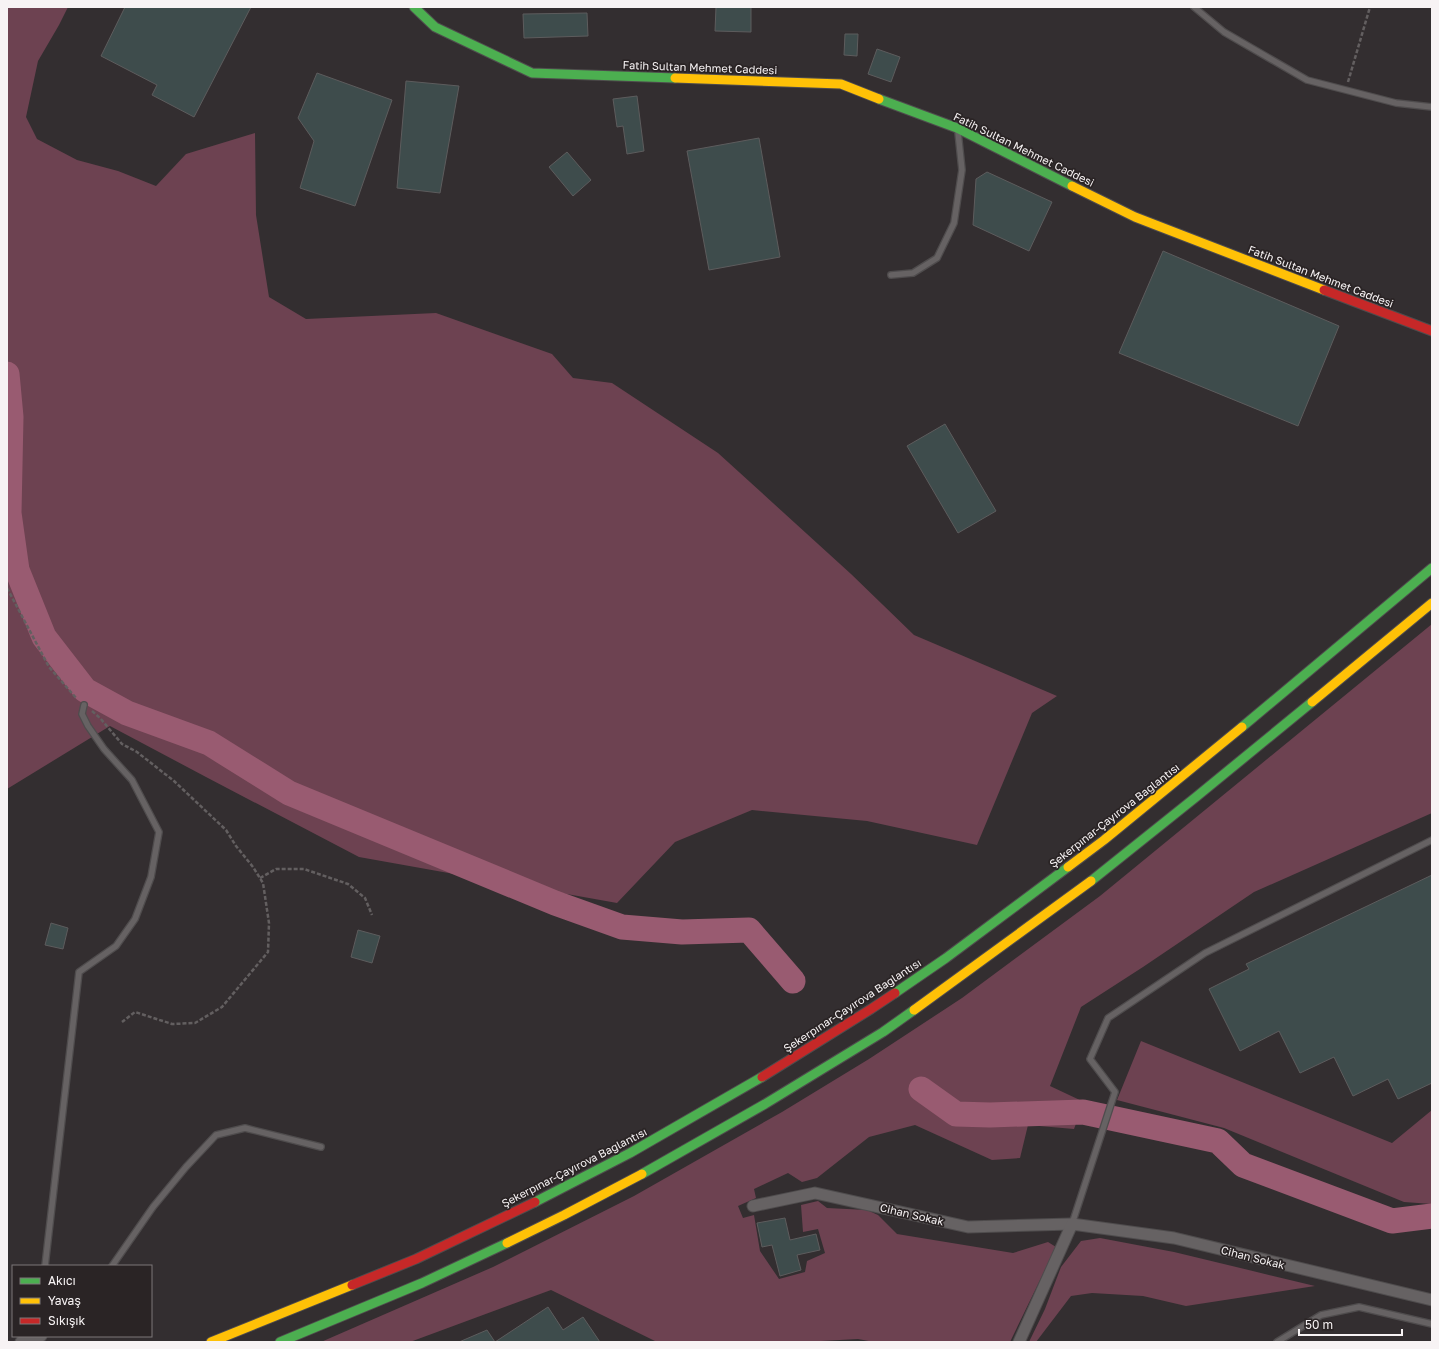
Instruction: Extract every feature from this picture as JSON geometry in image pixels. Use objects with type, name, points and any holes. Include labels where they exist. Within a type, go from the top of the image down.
[{"type":"main road","name":"Fatih Sultan Mehmet Caddesi","points":[[414,7],[435,27],[532,73],[841,84],[957,128],[1135,217],[1432,331]]},
{"type":"main road","name":"Şekerpınar-Çayırova Bağlantısı","points":[[211,1342],[416,1259],[553,1194],[643,1146],[756,1080],[871,1009],[952,953],[1104,840],[1194,767],[1432,568]]},
{"type":"main road","points":[[280,1342],[422,1283],[564,1215],[645,1172],[765,1104],[883,1032],[1077,892],[1196,797],[1432,603]]},
{"type":"street","name":"Cihan Sokak","points":[[753,1206],[815,1193],[968,1227],[1072,1224],[1174,1238],[1432,1300]]},
{"type":"street","points":[[1019,1342],[1072,1224]]},
{"type":"street","points":[[22,1342],[35,1337]]},
{"type":"lane","points":[[1194,7],[1224,32],[1307,80],[1396,103],[1432,107]]},
{"type":"lane","points":[[891,274],[913,273],[937,258],[954,223],[962,170],[957,128]]},
{"type":"lane","points":[[45,1265],[79,972],[116,946],[135,919],[151,877],[159,832],[132,780],[104,749],[88,726],[82,714],[84,705]]},
{"type":"lane","points":[[1072,1224],[1115,1092],[1090,1059],[1108,1018],[1205,953],[1432,840]]},
{"type":"lane","points":[[113,1265],[153,1207],[186,1167],[216,1135],[244,1128],[321,1147]]},
{"type":"lane","points":[[1277,1342],[1321,1315],[1358,1307],[1432,1324]]},
{"type":"path","points":[[1346,90],[1370,7]]},
{"type":"path","points":[[260,878],[276,869],[304,869],[348,884],[365,898],[372,915]]},
{"type":"shaded area","points":[[7,7],[68,7],[38,61],[26,117],[37,139],[77,160],[118,171],[156,186],[186,154],[255,133],[256,215],[269,297],[306,319],[436,313],[552,354],[573,378],[612,383],[718,453],[851,574],[914,635],[1057,696],[1032,713],[977,845],[867,821],[752,810],[675,842],[617,903],[359,857],[110,726],[7,789]]},
{"type":"shaded area","points":[[1432,624],[1432,813],[1254,892],[1081,1007],[1050,1086],[1084,1102],[1074,1129],[1028,1125],[1020,1158],[992,1160],[915,1125],[869,1137],[817,1178],[802,1182],[788,1173],[754,1189],[756,1198],[738,1206],[743,1218],[754,1215],[760,1251],[779,1279],[805,1272],[807,1261],[825,1253],[818,1229],[803,1232],[801,1205],[818,1201],[827,1208],[867,1210],[878,1215],[897,1234],[1013,1253],[1048,1242],[1056,1247],[1010,1342],[874,1342],[858,1339],[803,1342],[657,1342],[551,1290],[410,1342],[321,1342],[493,1267],[634,1196],[782,1112],[869,1059],[962,998],[1100,896]]},
{"type":"shaded area","points":[[1141,1041],[1392,1143],[1432,1110],[1432,1204],[1404,1202],[1224,1128],[1117,1100]]},
{"type":"shaded area","points":[[1100,1238],[1174,1252],[1315,1286],[1186,1306],[1143,1296],[1092,1293],[1071,1296],[1036,1342],[1029,1342],[1045,1309],[1061,1267],[1081,1241]]},
{"type":"building","points":[[125,7],[251,7],[194,117],[152,95],[157,85],[101,56]]},
{"type":"building","points":[[716,7],[751,7],[751,32],[715,31]]},
{"type":"building","points":[[587,13],[588,36],[524,38],[523,14]]},
{"type":"building","points":[[845,34],[858,34],[857,56],[844,55]]},
{"type":"building","points":[[877,49],[900,57],[891,82],[868,74]]},
{"type":"building","points":[[317,73],[392,100],[355,206],[300,188],[314,141],[298,118]]},
{"type":"building","points":[[406,81],[459,86],[440,193],[397,188]]},
{"type":"building","points":[[637,96],[644,151],[627,154],[623,126],[617,127],[613,99]]},
{"type":"building","points":[[759,138],[780,257],[709,270],[687,151]]},
{"type":"building","points":[[567,152],[591,180],[573,196],[549,167]]},
{"type":"building","points":[[987,172],[1052,202],[1029,251],[973,225],[976,179]]},
{"type":"building","points":[[1163,251],[1339,326],[1298,426],[1119,353]]},
{"type":"building","points":[[945,424],[996,511],[958,533],[907,446]]},
{"type":"building","points":[[1432,875],[1432,1083],[1398,1099],[1388,1079],[1353,1096],[1334,1057],[1300,1073],[1279,1031],[1240,1051],[1209,989],[1249,969],[1246,964]]},
{"type":"building","points":[[51,923],[68,928],[63,949],[45,945]]},
{"type":"building","points":[[358,930],[380,936],[372,963],[351,957]]},
{"type":"building","points":[[785,1218],[790,1240],[816,1234],[820,1250],[797,1255],[801,1270],[780,1276],[772,1245],[762,1247],[757,1223]]},
{"type":"building","points":[[548,1307],[563,1330],[583,1317],[600,1342],[495,1342]]},
{"type":"building","points":[[487,1330],[495,1342],[459,1342]]},
{"type":"waterway","points":[[7,374],[11,417],[9,513],[17,570],[44,637],[85,690],[127,713],[209,743],[289,793],[555,903],[622,927],[682,932],[749,930],[793,981]]},
{"type":"waterway","points":[[921,1089],[956,1114],[990,1115],[1083,1112],[1218,1141],[1243,1165],[1392,1221],[1432,1216]]},
{"type":"traffic: fast","points":[[414,7],[435,27],[532,73],[675,78]]},
{"type":"traffic: fast","points":[[879,99],[957,128],[1072,186]]},
{"type":"traffic: fast","points":[[1242,727],[1432,568]]},
{"type":"traffic: fast","points":[[1091,881],[1312,702]]},
{"type":"traffic: fast","points":[[895,993],[946,958],[1068,867]]},
{"type":"traffic: fast","points":[[642,1174],[765,1104],[883,1032],[914,1010]]},
{"type":"traffic: fast","points":[[535,1202],[630,1153],[762,1077]]},
{"type":"traffic: fast","points":[[280,1342],[422,1283],[507,1243]]},
{"type":"traffic: slow","points":[[675,78],[841,84],[879,99]]},
{"type":"traffic: slow","points":[[1072,186],[1135,217],[1324,290]]},
{"type":"traffic: slow","points":[[1312,702],[1432,603]]},
{"type":"traffic: slow","points":[[1068,867],[1104,840],[1242,727]]},
{"type":"traffic: slow","points":[[914,1010],[1091,881]]},
{"type":"traffic: slow","points":[[507,1243],[642,1174]]},
{"type":"traffic: slow","points":[[211,1342],[352,1285]]},
{"type":"traffic: jam","points":[[1324,290],[1432,331]]},
{"type":"traffic: jam","points":[[762,1077],[895,993]]},
{"type":"traffic: jam","points":[[352,1285],[416,1259],[535,1202]]}]
